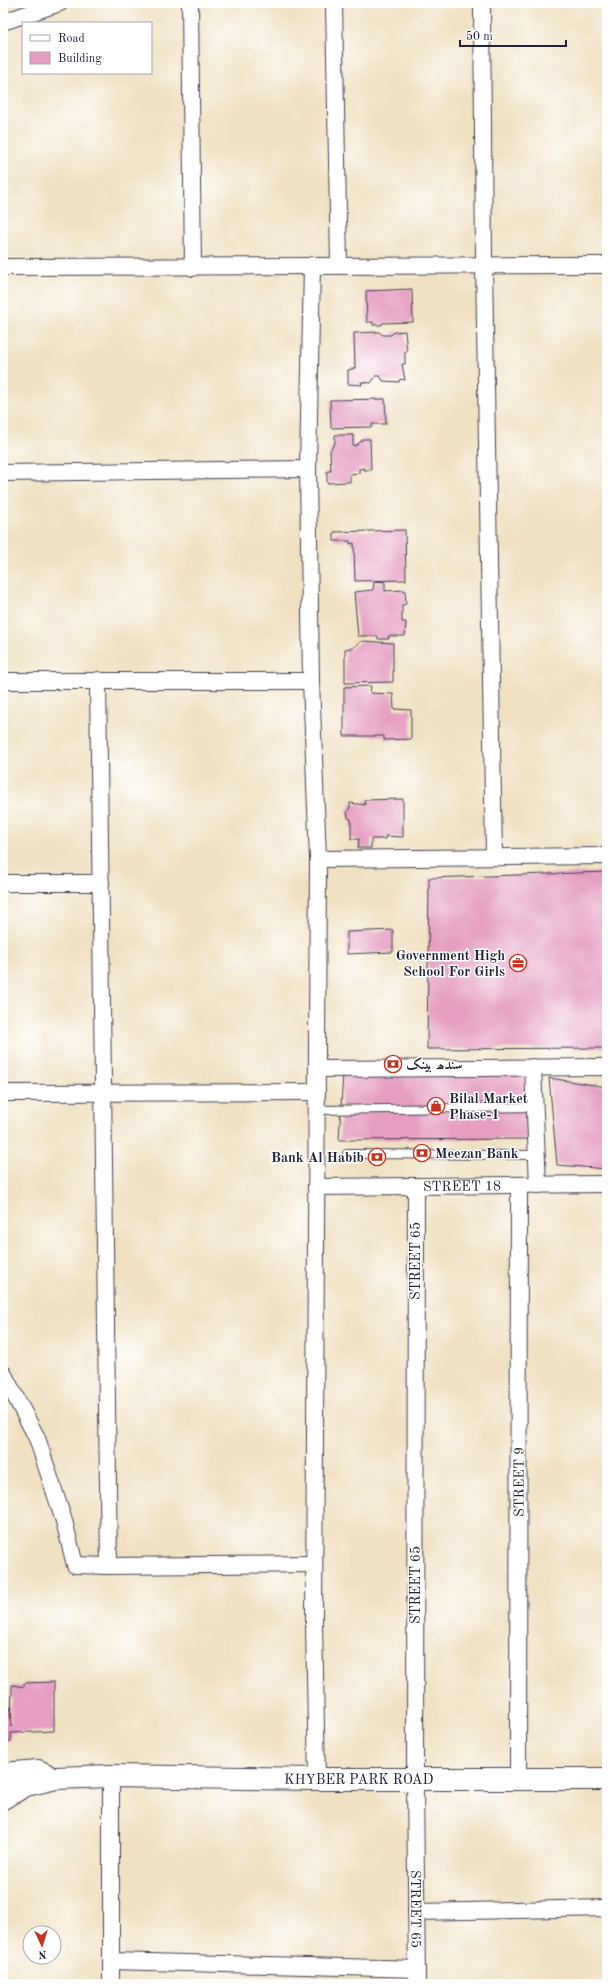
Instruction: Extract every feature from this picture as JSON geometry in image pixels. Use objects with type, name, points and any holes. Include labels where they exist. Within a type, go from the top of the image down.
[{"type":"street","points":[[3,22],[60,3]]},
{"type":"street","points":[[190,3],[193,268]]},
{"type":"street","points":[[334,3],[339,265]]},
{"type":"street","points":[[482,3],[484,265],[494,857]]},
{"type":"street","points":[[312,265],[308,469],[311,681],[318,859],[314,1564],[317,1779]]},
{"type":"street","points":[[3,267],[193,268],[312,265],[607,265]]},
{"type":"street","points":[[3,473],[308,469]]},
{"type":"street","points":[[98,680],[109,1566]]},
{"type":"street","points":[[3,681],[311,681]]},
{"type":"street","points":[[318,859],[607,856]]},
{"type":"street","points":[[3,883],[101,883]]},
{"type":"street","points":[[533,1067],[538,1185]]},
{"type":"street","points":[[317,1069],[607,1067]]},
{"type":"street","points":[[3,1093],[317,1092]]},
{"type":"street","name":"STREET 18","points":[[316,1187],[607,1184]]},
{"type":"street","name":"STREET 9","points":[[518,1779],[519,1185]]},
{"type":"street","name":"STREET 65","points":[[416,1186],[415,1779],[417,1976]]},
{"type":"street","points":[[3,1373],[37,1438],[64,1521],[75,1565],[314,1564]]},
{"type":"street","points":[[3,1774],[38,1772],[56,1778]]},
{"type":"street","points":[[111,1776],[111,1984]]},
{"type":"street","name":"KHYBER PARK ROAD","points":[[56,1778],[111,1776],[317,1779],[607,1779]]},
{"type":"street","points":[[3,1798],[26,1785],[56,1778]]},
{"type":"street","points":[[416,1912],[607,1908]]},
{"type":"street","points":[[111,1961],[417,1976]]},
{"type":"lane","points":[[316,1110],[535,1107]]},
{"type":"lane","points":[[347,1154],[537,1155]]},
{"type":"building","points":[[412,289],[413,322],[382,323],[382,325],[373,325],[373,322],[367,322],[366,291]]},
{"type":"building","points":[[405,331],[407,352],[405,352],[405,364],[402,364],[405,380],[400,379],[399,382],[383,381],[380,376],[376,376],[371,383],[361,382],[362,385],[348,384],[348,370],[355,368],[354,333],[379,332],[383,335],[391,335],[394,332]]},
{"type":"building","points":[[385,399],[386,424],[372,424],[372,427],[331,428],[330,400]]},
{"type":"building","points":[[335,435],[353,435],[353,446],[357,445],[363,439],[370,439],[371,470],[364,470],[364,468],[359,469],[359,473],[350,474],[350,482],[327,483],[327,471],[331,471],[330,450],[335,443]]},
{"type":"building","points":[[405,530],[406,580],[355,581],[354,543],[350,544],[350,541],[334,541],[334,532]]},
{"type":"building","points":[[374,581],[385,582],[385,591],[405,590],[406,604],[402,605],[402,622],[406,622],[405,636],[388,636],[389,639],[378,639],[378,636],[358,636],[354,592],[373,590]]},
{"type":"building","points":[[362,641],[393,643],[393,682],[345,683],[345,649],[352,648]]},
{"type":"building","points":[[371,686],[370,693],[393,694],[394,709],[411,710],[411,739],[384,740],[384,736],[344,736],[344,687]]},
{"type":"building","points":[[403,799],[403,837],[385,836],[386,839],[371,839],[371,848],[358,848],[359,839],[351,839],[351,819],[348,818],[347,811],[350,808],[350,803],[365,805],[364,800]]},
{"type":"building","name":"Government High School For Girls","points":[[607,872],[607,1048],[427,1049],[429,878]]},
{"type":"building","points":[[393,930],[393,952],[347,954],[347,932]]},
{"type":"building","name":"Bilal Market Phase-1","points":[[343,1073],[530,1073],[532,1139],[339,1140]]},
{"type":"building","points":[[549,1078],[607,1087],[607,1169],[557,1165]]},
{"type":"building","points":[[54,1682],[54,1731],[11,1733],[11,1741],[3,1741],[3,1707],[10,1707],[11,1727],[12,1685],[24,1687],[24,1683]]},
{"type":"place","name":"Government High School For Girls","points":[[518,963]]},
{"type":"place","name":"سندھ بینک","points":[[393,1064]]},
{"type":"place","name":"Bilal Market Phase-1","points":[[436,1106]]},
{"type":"place","name":"Meezan Bank","points":[[422,1153]]},
{"type":"place","name":"Bank Al Habib","points":[[377,1157]]}]
